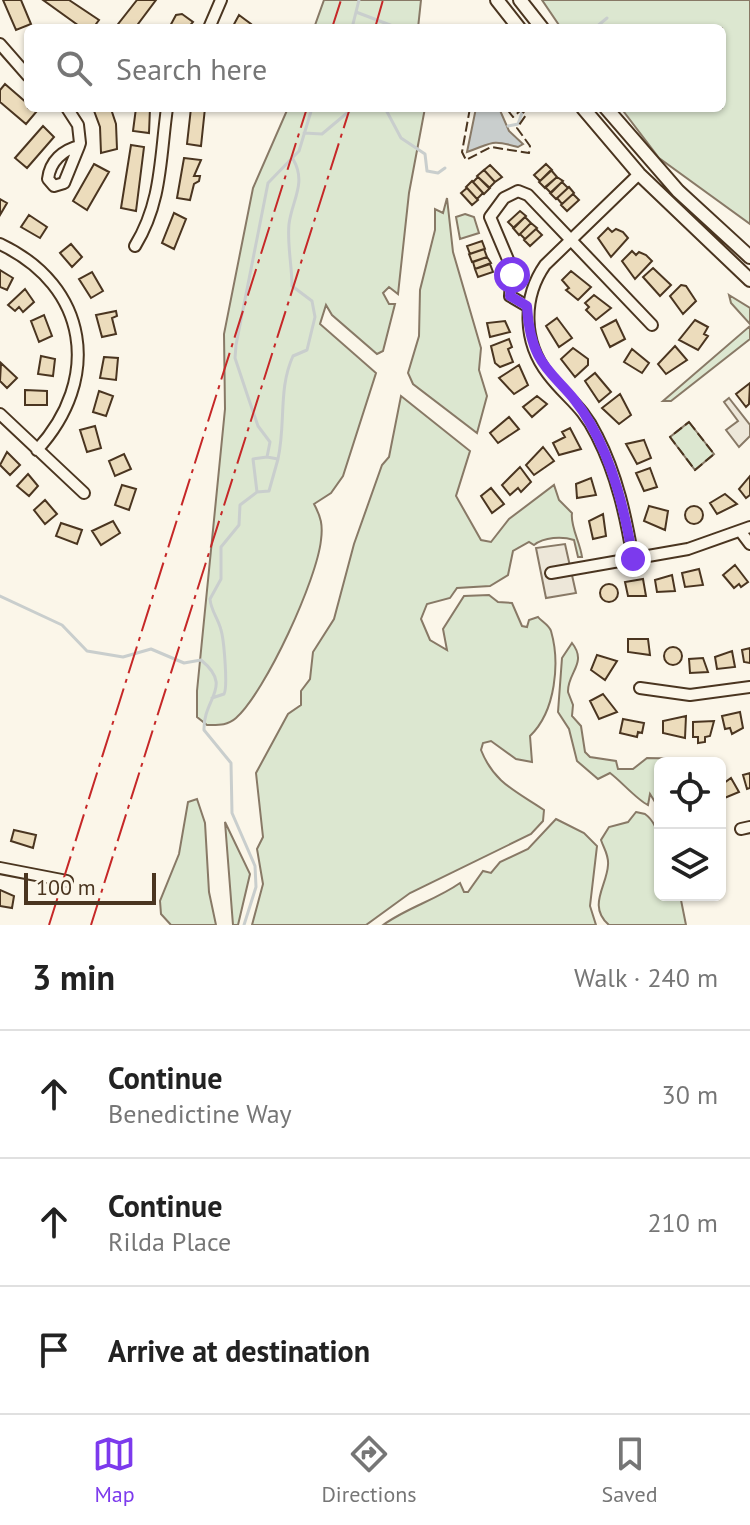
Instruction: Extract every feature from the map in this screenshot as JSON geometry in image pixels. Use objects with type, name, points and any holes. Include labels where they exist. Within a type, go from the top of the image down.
[{"type":"main road","points":[[497,0],[516,24]]},
{"type":"main road","points":[[520,0],[539,24]]},
{"type":"main road","points":[[586,112],[639,174],[750,280]]},
{"type":"main road","points":[[609,112],[678,191],[750,257]]},
{"type":"street","points":[[211,24],[221,0]]},
{"type":"street","points":[[0,44],[24,71]]},
{"type":"street","points":[[70,112],[78,125],[79,146]]},
{"type":"street","points":[[135,246],[155,206],[167,112]]},
{"type":"street","points":[[633,559],[622,501],[606,454],[576,401],[540,363],[530,331],[527,306],[536,278],[570,240],[639,174]]},
{"type":"street","points":[[527,306],[510,296],[512,269],[491,223],[493,209],[512,192],[523,192],[652,325]]},
{"type":"street","points":[[0,244],[35,265],[57,287],[70,313],[77,341],[77,373],[72,393],[58,425],[37,450]]},
{"type":"street","points":[[0,414],[84,493]]},
{"type":"street","points":[[551,573],[688,549],[745,529],[750,544]]},
{"type":"street","points":[[640,688],[690,695],[750,687]]},
{"type":"street","points":[[0,868],[67,881]]},
{"type":"green space","points":[[324,0],[421,0],[418,24],[315,24]]},
{"type":"green space","points":[[542,0],[750,0],[750,224],[659,158],[624,112],[726,112],[726,24],[558,24]]},
{"type":"green space","points":[[286,112],[424,112],[409,193],[398,294],[389,287],[383,293],[389,304],[395,304],[383,351],[377,354],[332,315],[326,305],[320,324],[376,373],[343,476],[331,493],[314,504],[321,521],[322,535],[310,580],[275,660],[248,704],[229,722],[207,725],[197,717],[197,691],[225,409],[224,334],[253,188]]},
{"type":"green space","points":[[447,198],[453,252],[481,348],[479,370],[487,396],[477,433],[413,384],[408,373],[419,336],[420,290],[435,230],[435,209],[443,213]]},
{"type":"green space","points":[[465,214],[474,217],[479,233],[460,239],[456,217]]},
{"type":"green space","points":[[729,295],[750,308],[750,324],[731,303]]},
{"type":"green space","points":[[750,326],[750,339],[671,401],[663,401]]},
{"type":"green space","points":[[401,396],[470,451],[456,496],[481,540],[491,542],[509,519],[554,485],[559,500],[572,513],[582,557],[578,557],[574,540],[553,538],[534,545],[529,542],[513,551],[508,575],[490,586],[457,588],[450,598],[427,604],[421,619],[430,640],[447,650],[443,629],[464,596],[489,595],[498,602],[512,603],[522,626],[527,627],[529,620],[538,617],[550,629],[555,657],[554,686],[546,713],[530,736],[532,762],[516,759],[491,741],[483,743],[481,750],[499,778],[544,810],[543,821],[531,834],[410,893],[366,925],[252,925],[263,884],[257,849],[263,837],[256,773],[288,714],[301,705],[301,691],[310,679],[313,652],[334,619],[354,544],[382,465],[389,457]]},
{"type":"green space","points":[[689,422],[714,454],[695,470],[670,437]]},
{"type":"green space","points":[[572,643],[578,662],[568,692],[573,705],[572,716],[581,726],[585,752],[590,757],[616,761],[618,769],[633,769],[647,758],[654,758],[654,800],[650,794],[648,805],[610,773],[598,779],[577,761],[569,729],[558,712],[562,658]]},
{"type":"green space","points":[[197,799],[205,823],[209,892],[216,925],[171,925],[161,914],[160,901],[179,854],[188,802]]},
{"type":"green space","points":[[636,812],[645,814],[652,821],[654,901],[681,901],[686,925],[609,925],[599,911],[608,861],[601,840],[609,827],[628,822]]},
{"type":"green space","points":[[556,819],[584,833],[597,846],[590,906],[596,925],[383,925],[460,883],[464,892],[468,892],[483,871],[491,873],[500,862],[528,849]]},
{"type":"green space","points":[[225,822],[250,874],[238,925],[233,925]]},
{"type":"shaded area","points":[[475,112],[501,112],[509,131],[523,144],[518,147],[492,143],[467,152]]},
{"type":"shaded area","points":[[729,398],[750,425],[750,436],[739,447],[726,430],[738,421],[724,402]]},
{"type":"shaded area","points":[[565,544],[576,593],[546,598],[536,548]]},
{"type":"building","points":[[3,0],[21,0],[31,24],[24,24],[16,30]]},
{"type":"building","points":[[43,0],[69,0],[99,20],[96,24],[76,24]]},
{"type":"building","points":[[137,0],[156,0],[138,24],[118,24]]},
{"type":"building","points":[[182,14],[193,22],[171,24],[176,15]]},
{"type":"building","points":[[239,15],[251,24],[234,24]]},
{"type":"building","points":[[5,84],[24,101],[24,112],[36,112],[26,124],[0,102],[0,90]]},
{"type":"building","points":[[94,112],[112,112],[117,149],[101,153],[100,127]]},
{"type":"building","points":[[135,112],[150,112],[149,133],[133,131]]},
{"type":"building","points":[[191,112],[205,112],[201,146],[187,144]]},
{"type":"building","points":[[43,126],[54,137],[27,168],[15,158]]},
{"type":"building","points":[[131,145],[144,147],[136,211],[121,208]]},
{"type":"building","points":[[184,158],[201,160],[194,176],[200,176],[199,181],[194,184],[190,200],[177,198]]},
{"type":"building","points":[[94,164],[109,172],[87,210],[73,201]]},
{"type":"building","points":[[546,164],[552,170],[540,181],[534,175]]},
{"type":"building","points":[[490,165],[502,177],[495,182],[484,170]]},
{"type":"building","points":[[484,170],[495,182],[489,188],[477,176]]},
{"type":"building","points":[[551,170],[557,177],[545,188],[539,182]]},
{"type":"building","points":[[478,177],[490,188],[484,194],[473,182]]},
{"type":"building","points":[[557,177],[563,181],[551,193],[545,187]]},
{"type":"building","points":[[472,181],[483,193],[477,199],[466,187]]},
{"type":"building","points":[[562,182],[568,188],[556,199],[550,193]]},
{"type":"building","points":[[569,187],[574,193],[562,204],[557,198]]},
{"type":"building","points":[[467,188],[478,200],[472,205],[461,193]]},
{"type":"building","points":[[573,194],[579,200],[567,211],[561,205]]},
{"type":"building","points":[[0,199],[7,203],[0,215]]},
{"type":"building","points":[[520,211],[526,216],[514,228],[508,222]]},
{"type":"building","points":[[174,213],[186,219],[174,249],[162,243]]},
{"type":"building","points":[[29,215],[47,227],[40,238],[21,227]]},
{"type":"building","points":[[525,217],[531,223],[519,235],[513,228]]},
{"type":"building","points":[[531,223],[537,228],[525,239],[520,234]]},
{"type":"building","points":[[608,228],[612,232],[616,229],[623,232],[628,238],[611,257],[598,238]]},
{"type":"building","points":[[536,229],[542,235],[530,246],[524,240]]},
{"type":"building","points":[[482,241],[485,249],[470,254],[467,246]]},
{"type":"building","points":[[71,244],[82,257],[72,267],[60,253]]},
{"type":"building","points":[[484,249],[487,257],[472,262],[469,254]]},
{"type":"building","points":[[632,251],[636,255],[639,252],[646,255],[652,261],[635,279],[622,261]]},
{"type":"building","points":[[487,257],[491,263],[475,269],[473,262]]},
{"type":"building","points":[[490,264],[493,272],[478,277],[475,269]]},
{"type":"building","points":[[653,268],[671,285],[660,296],[643,277]]},
{"type":"building","points":[[0,270],[13,278],[7,290],[0,287]]},
{"type":"building","points":[[571,271],[591,287],[578,300],[566,290],[569,288],[562,280]]},
{"type":"building","points":[[92,272],[103,291],[91,298],[79,279]]},
{"type":"building","points":[[681,285],[686,286],[696,301],[683,314],[670,296]]},
{"type":"building","points":[[25,289],[34,302],[23,312],[19,307],[15,311],[8,305]]},
{"type":"building","points":[[594,295],[611,308],[596,320],[586,310],[589,307],[585,303]]},
{"type":"building","points":[[116,311],[117,316],[112,318],[116,334],[102,337],[96,315]]},
{"type":"building","points":[[44,315],[52,336],[39,342],[31,321]]},
{"type":"building","points":[[557,318],[572,338],[559,347],[546,326]]},
{"type":"building","points":[[616,320],[625,339],[610,347],[601,328]]},
{"type":"building","points":[[695,320],[708,327],[704,334],[708,336],[698,350],[679,340]]},
{"type":"building","points":[[505,321],[510,332],[490,337],[487,323]]},
{"type":"building","points":[[509,339],[512,347],[508,349],[513,362],[500,367],[495,363],[491,346]]},
{"type":"building","points":[[675,346],[687,360],[666,374],[658,364]]},
{"type":"building","points":[[573,348],[588,359],[588,365],[575,377],[561,359]]},
{"type":"building","points":[[632,349],[649,363],[642,373],[624,362]]},
{"type":"building","points":[[41,356],[55,359],[53,376],[38,374]]},
{"type":"building","points":[[104,357],[118,358],[116,380],[100,378]]},
{"type":"building","points":[[1,363],[17,378],[7,388],[0,381]]},
{"type":"building","points":[[519,365],[528,385],[514,394],[499,378]]},
{"type":"building","points":[[595,373],[611,392],[599,402],[585,381]]},
{"type":"building","points":[[750,383],[749,404],[746,407],[736,394]]},
{"type":"building","points":[[25,390],[47,391],[47,405],[25,405]]},
{"type":"building","points":[[99,391],[113,396],[106,416],[93,412]]},
{"type":"building","points":[[620,394],[631,415],[619,424],[602,408]]},
{"type":"building","points":[[537,396],[547,404],[532,417],[523,407]]},
{"type":"building","points":[[509,417],[519,429],[498,443],[490,433]]},
{"type":"building","points":[[95,426],[101,448],[87,452],[80,430]]},
{"type":"building","points":[[570,428],[581,449],[559,455],[553,443],[565,437],[562,432]]},
{"type":"building","points":[[644,440],[651,458],[637,464],[626,444]]},
{"type":"building","points":[[543,447],[554,461],[534,475],[526,465]]},
{"type":"building","points":[[7,452],[20,465],[10,475],[0,465]]},
{"type":"building","points":[[124,454],[131,469],[115,476],[109,461]]},
{"type":"building","points":[[520,467],[531,482],[521,492],[518,488],[510,495],[502,485]]},
{"type":"building","points":[[650,468],[657,487],[644,491],[636,473]]},
{"type":"building","points":[[28,474],[38,486],[29,496],[17,486]]},
{"type":"building","points":[[750,476],[750,495],[746,498],[739,489]]},
{"type":"building","points":[[591,478],[596,495],[577,498],[576,484]]},
{"type":"building","points":[[122,485],[136,489],[129,510],[115,505]]},
{"type":"building","points":[[491,488],[504,504],[492,513],[481,496]]},
{"type":"building","points":[[725,494],[737,504],[717,514],[710,503]]},
{"type":"building","points":[[45,500],[57,514],[45,524],[34,510]]},
{"type":"building","points":[[649,506],[668,511],[665,530],[644,521]]},
{"type":"building","points":[[694,506],[703,515],[694,524],[685,515]]},
{"type":"building","points":[[603,514],[606,536],[593,539],[589,521]]},
{"type":"building","points":[[113,521],[120,533],[101,545],[92,531]]},
{"type":"building","points":[[61,523],[82,530],[77,544],[56,536]]},
{"type":"building","points":[[735,565],[748,582],[734,588],[723,575]]},
{"type":"building","points":[[699,569],[703,585],[685,587],[682,573]]},
{"type":"building","points":[[672,575],[675,591],[657,592],[655,580]]},
{"type":"building","points":[[643,579],[646,596],[628,596],[625,582]]},
{"type":"building","points":[[609,584],[618,593],[609,602],[600,593]]},
{"type":"building","points":[[628,639],[648,639],[650,655],[628,652]]},
{"type":"building","points":[[673,647],[682,656],[673,665],[664,656]]},
{"type":"building","points":[[750,648],[750,663],[744,662],[742,650]]},
{"type":"building","points":[[732,651],[735,667],[717,669],[715,657]]},
{"type":"building","points":[[597,655],[617,661],[605,680],[591,670]]},
{"type":"building","points":[[703,658],[708,672],[690,673],[689,659]]},
{"type":"building","points":[[603,694],[617,712],[599,719],[590,701]]},
{"type":"building","points":[[740,712],[743,728],[732,734],[730,728],[725,729],[722,716]]},
{"type":"building","points":[[686,716],[685,738],[663,733],[663,721]]},
{"type":"building","points":[[623,719],[644,723],[642,733],[638,732],[637,737],[620,733]]},
{"type":"building","points":[[714,721],[710,736],[705,737],[705,742],[698,743],[698,737],[693,737],[693,722]]},
{"type":"building","points":[[750,773],[750,788],[747,789],[743,775]]},
{"type":"building","points":[[731,778],[739,792],[726,797],[726,782]]},
{"type":"building","points":[[14,830],[36,835],[33,848],[11,841]]},
{"type":"building","points":[[0,890],[14,896],[12,908],[0,906]]},
{"type":"waterway","points":[[353,24],[359,0]]},
{"type":"waterway","points":[[356,12],[388,24]]},
{"type":"waterway","points":[[600,24],[607,18]]},
{"type":"waterway","points":[[212,698],[224,694],[226,682],[222,635],[210,599],[221,579],[221,547],[239,525],[240,505],[257,492],[253,459],[267,457],[270,442],[258,426],[235,358],[236,345],[268,183],[299,151],[311,112]]},
{"type":"waterway","points":[[304,133],[322,134],[348,112]]},
{"type":"waterway","points":[[387,112],[401,138],[425,154],[427,171],[438,173],[445,168]]},
{"type":"waterway","points":[[508,126],[518,124],[522,113]]},
{"type":"waterway","points":[[267,457],[278,459],[288,368],[293,356],[307,350],[315,317],[312,301],[292,286],[289,224],[299,184],[293,159]]},
{"type":"waterway","points":[[257,492],[269,491],[278,459]]},
{"type":"waterway","points":[[0,596],[62,625],[87,651],[123,657],[151,649],[184,663],[201,660],[211,669],[216,686],[204,730],[231,763],[232,813],[255,866],[256,887],[244,925]]},
{"type":"fence","points":[[469,112],[462,152],[466,160],[491,147],[529,153],[530,146],[517,128],[526,115],[523,112]]},
{"type":"fence","points":[[509,112],[513,117],[519,112]]},
{"type":"fence","points":[[689,422],[714,454],[695,470],[670,437],[689,422]]},
{"type":"power","points":[[333,24],[341,0]]},
{"type":"power","points":[[376,24],[383,0]]},
{"type":"power","points":[[49,925],[306,112]]},
{"type":"power","points":[[91,925],[349,112]]},
{"type":"route","points":[[512,275],[510,296],[527,306],[530,331],[540,363],[576,401],[606,454],[622,501],[633,559]]}]
